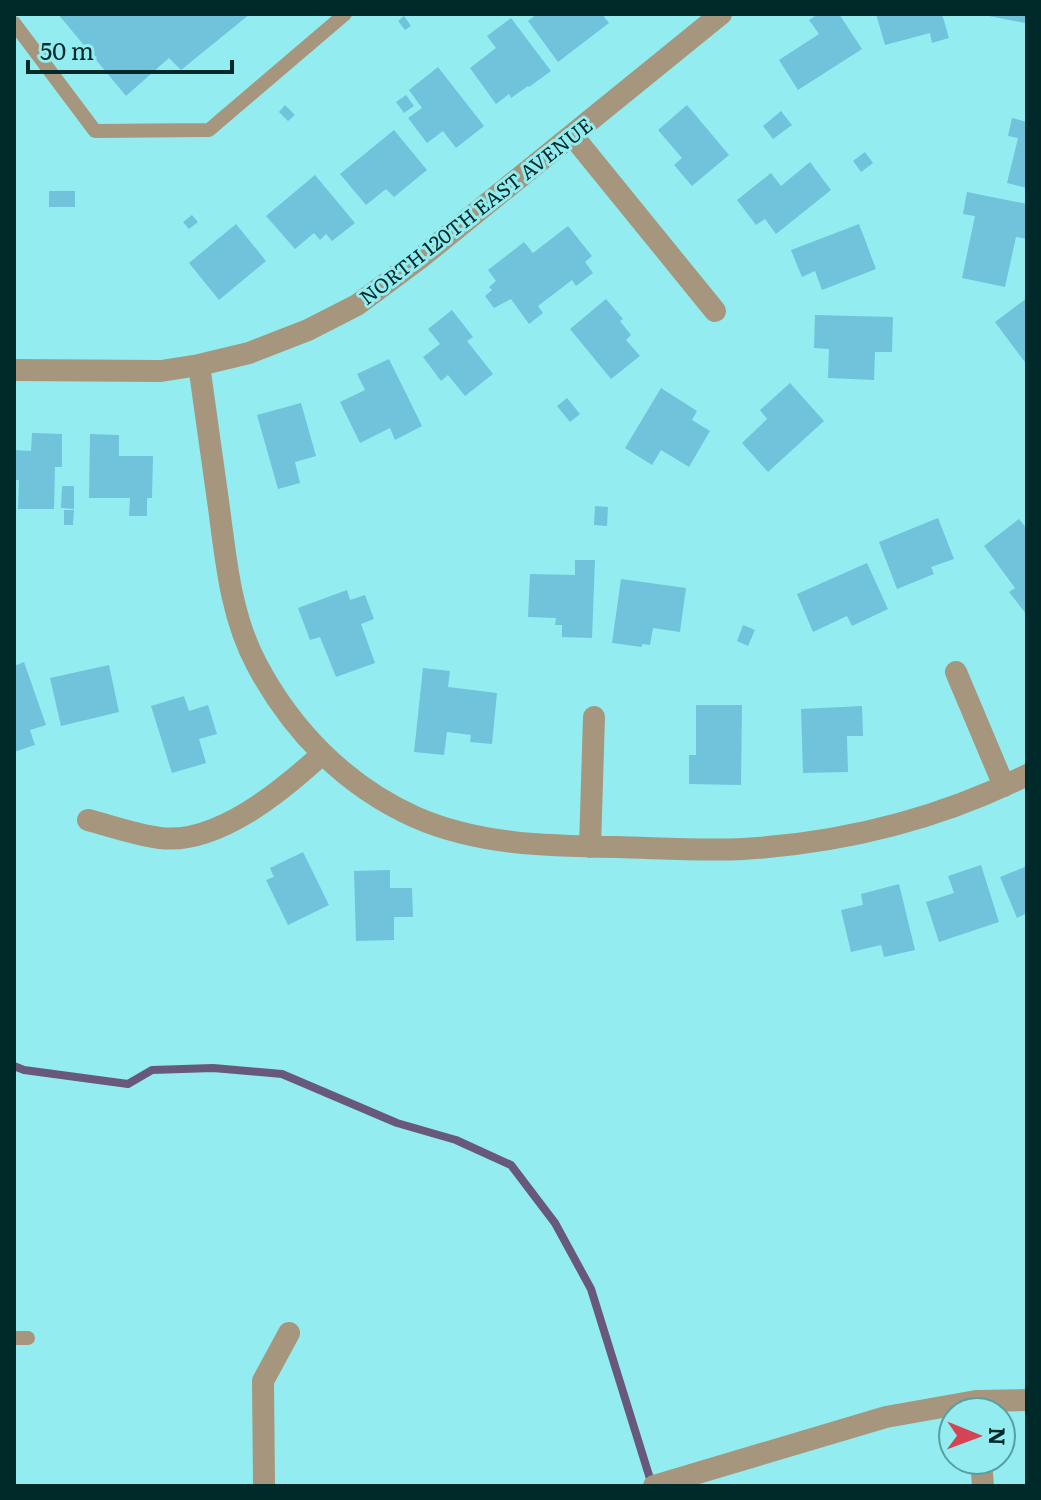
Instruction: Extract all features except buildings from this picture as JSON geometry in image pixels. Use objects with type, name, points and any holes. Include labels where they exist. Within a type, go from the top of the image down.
[{"type":"street","name":"NORTH 120TH EAST AVENUE","points":[[14,370],[161,371],[249,353],[308,330],[357,305],[419,259],[721,14]]},
{"type":"street","points":[[572,135],[715,311]]},
{"type":"street","points":[[199,365],[228,579],[242,631],[256,664],[283,709],[321,755],[369,791],[415,817],[453,830],[517,843],[741,849],[800,844],[919,819],[1027,775]]},
{"type":"street","points":[[956,672],[1004,786]]},
{"type":"street","points":[[590,847],[594,717]]},
{"type":"street","points":[[88,820],[161,839],[191,835],[223,826],[259,807],[321,755]]},
{"type":"street","points":[[264,1486],[263,1381],[289,1333]]},
{"type":"street","points":[[664,1483],[886,1417],[937,1411]]},
{"type":"lane","points":[[14,23],[95,131],[209,130],[345,14]]},
{"type":"waterway","points":[[14,1066],[128,1084],[152,1070],[213,1068],[282,1074],[397,1123],[456,1140],[511,1165],[555,1223],[591,1289],[652,1485]]}]
